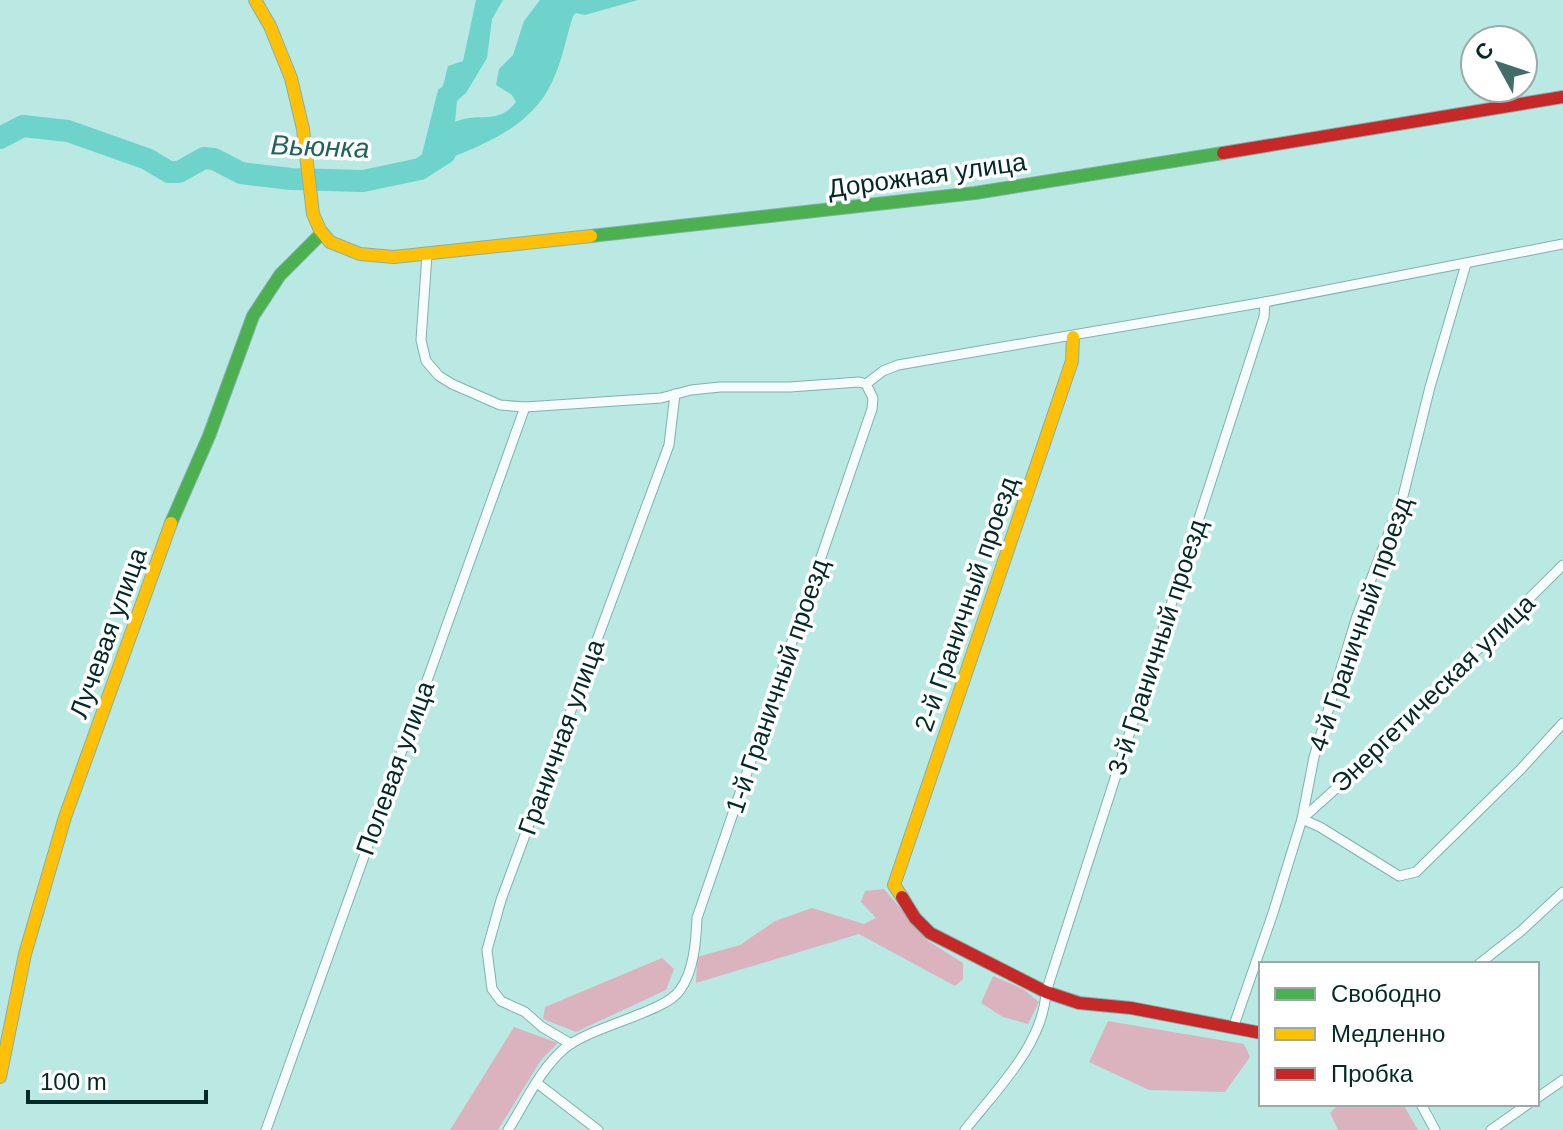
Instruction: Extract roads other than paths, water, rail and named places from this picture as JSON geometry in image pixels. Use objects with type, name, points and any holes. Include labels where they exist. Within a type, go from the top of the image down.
[{"type":"street","points":[[255,0],[271,27],[291,73],[304,133],[313,214],[322,233]]},
{"type":"street","name":"Дорожная улица","points":[[322,233],[342,250],[362,255],[427,255],[975,193],[1563,97]]},
{"type":"street","name":"Лучевая улица","points":[[0,1077],[25,954],[65,817],[172,521],[209,436],[253,316],[280,275],[322,233]]},
{"type":"street","points":[[427,255],[421,340],[426,361],[439,376],[489,402],[525,407],[661,398],[720,387],[866,384],[883,371],[898,365],[1073,337],[1563,244]]},
{"type":"street","name":"4-й Граничный проезд","points":[[1233,1028],[1302,819],[1314,757],[1357,616],[1403,496],[1430,387],[1466,264]]},
{"type":"street","name":"3-й Граничный проезд","points":[[1046,992],[1264,317],[1265,302]]},
{"type":"street","name":"2-й Граничный проезд","points":[[1046,992],[930,933],[915,918],[894,885],[1072,361],[1073,337]]},
{"type":"street","name":"1-й Граничный проезд","points":[[571,1044],[586,1033],[663,1004],[681,990],[695,946],[697,918],[872,409],[873,398],[866,384]]},
{"type":"street","name":"Граничная улица","points":[[571,1044],[542,1027],[525,1012],[501,1001],[492,989],[487,950],[501,900],[669,445],[675,394]]},
{"type":"street","name":"Полевая улица","points":[[266,1130],[525,407]]},
{"type":"street","name":"Энергетическая улица","points":[[1302,819],[1351,775],[1563,565]]},
{"type":"street","points":[[1302,819],[1399,876],[1416,872],[1521,769],[1563,723]]},
{"type":"street","points":[[1482,962],[1563,892]]},
{"type":"street","points":[[965,1130],[1022,1056],[1045,1008],[1046,992],[1079,1003],[1131,1008],[1259,1033]]},
{"type":"street","points":[[508,1130],[546,1067],[571,1044]]},
{"type":"street","points":[[1539,1097],[1563,1080]]},
{"type":"street","points":[[537,1083],[598,1130]]},
{"type":"street","points":[[1422,1106],[1435,1130]]},
{"type":"street","points":[[1491,1130],[1525,1106]]},
{"type":"water","points":[[476,0],[503,0],[492,19],[487,58],[466,93],[457,101],[455,122],[502,114],[516,102],[512,95],[496,85],[499,69],[513,55],[524,21],[540,0],[638,0],[585,15],[576,13],[552,82],[542,100],[528,115],[477,147],[420,169],[438,90],[443,86],[448,66],[463,61]]},
{"type":"waterway","name":"Вьюнка","points":[[0,138],[23,126],[68,131],[147,159],[169,172],[179,172],[204,158],[214,159],[241,173],[291,179],[363,181],[420,169],[445,153]]}]
